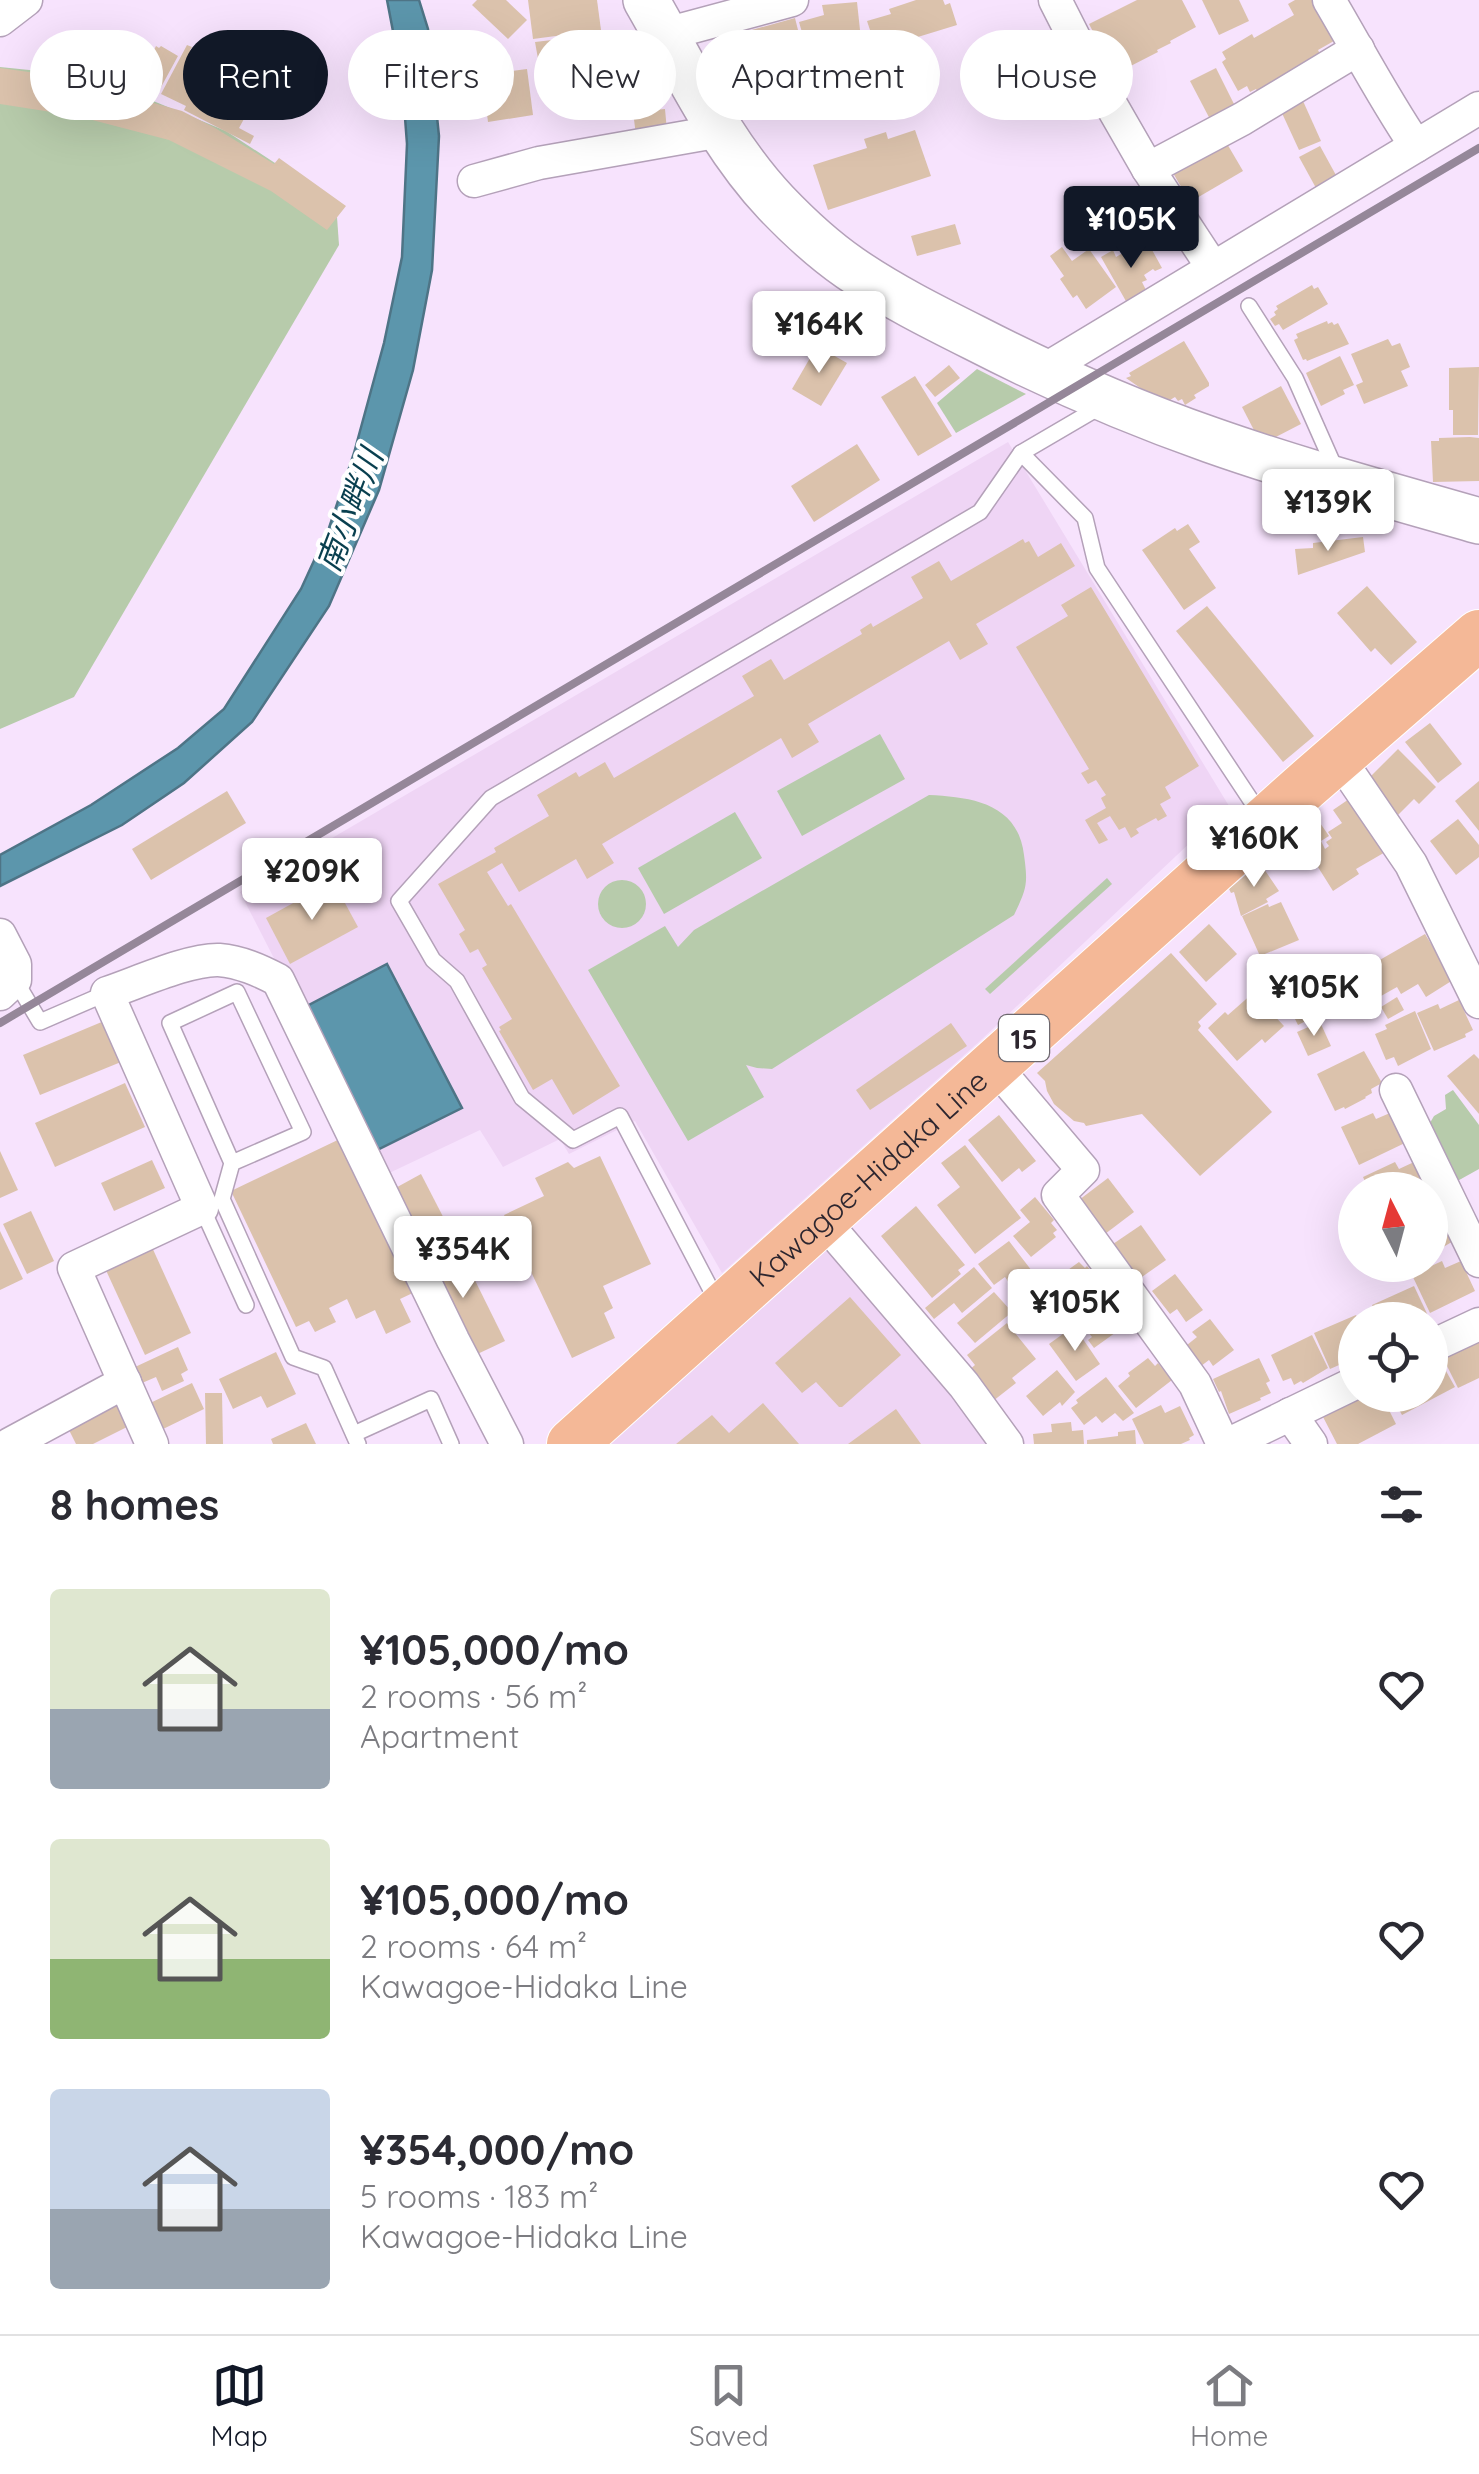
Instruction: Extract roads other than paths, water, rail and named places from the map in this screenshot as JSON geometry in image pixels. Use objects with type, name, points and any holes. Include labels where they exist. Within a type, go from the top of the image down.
[{"type":"main road","name":"Kawagoe-Hidaka Line","points":[[572,1444],[1479,635]]},
{"type":"street","points":[[0,20],[26,0]]},
{"type":"street","points":[[1055,0],[1086,63],[1148,169],[1214,268]]},
{"type":"street","points":[[1329,0],[1392,112],[1416,146]]},
{"type":"street","points":[[781,1],[656,17],[721,131],[772,199],[849,268],[1041,372],[1209,440],[1479,521]]},
{"type":"street","points":[[1148,169],[1242,119],[1358,49]]},
{"type":"street","points":[[1041,372],[1479,108]]},
{"type":"street","points":[[474,181],[539,163],[721,131]]},
{"type":"street","points":[[1338,758],[1412,864],[1479,1002]]},
{"type":"street","points":[[0,935],[15,964],[7,987]]},
{"type":"street","points":[[152,1444],[74,1268],[202,1208],[107,993],[200,962],[218,960],[237,963],[278,980],[507,1444]]},
{"type":"street","points":[[994,1065],[1084,1170],[1058,1194],[1195,1384],[1226,1444],[1338,1391]]},
{"type":"street","points":[[1396,1090],[1479,1262]]},
{"type":"street","points":[[822,1220],[964,1385],[1007,1444]]},
{"type":"street","points":[[1448,1339],[1479,1324]]},
{"type":"street","points":[[10,1444],[125,1382]]},
{"type":"street","points":[[1290,1414],[1311,1444]]},
{"type":"lane","points":[[1249,306],[1295,378],[1340,481]]},
{"type":"lane","points":[[722,1310],[620,1116],[573,1140],[522,1098],[456,981],[433,960],[400,901],[491,798],[980,512],[1021,454],[1111,400]]},
{"type":"lane","points":[[1021,454],[1085,518],[1097,568],[1265,822]]},
{"type":"lane","points":[[7,987],[40,1022],[107,993]]},
{"type":"lane","points":[[232,1163],[303,1132],[237,992],[170,1024],[232,1163],[222,1199],[293,1357],[324,1368],[356,1439],[431,1399],[450,1444]]},
{"type":"lane","points":[[202,1208],[246,1305]]},
{"type":"water","points":[[387,0],[419,0],[428,30],[393,30]]},
{"type":"water","name":"南小畔川","points":[[405,120],[437,120],[432,270],[413,370],[379,490],[329,606],[252,722],[184,783],[122,825],[0,886],[0,855],[91,805],[178,748],[224,709],[301,589],[329,528],[384,343],[402,257]]},
{"type":"water","points":[[387,964],[462,1108],[377,1150],[305,1007]]},
{"type":"railway","points":[[0,1023],[1479,148]]}]
